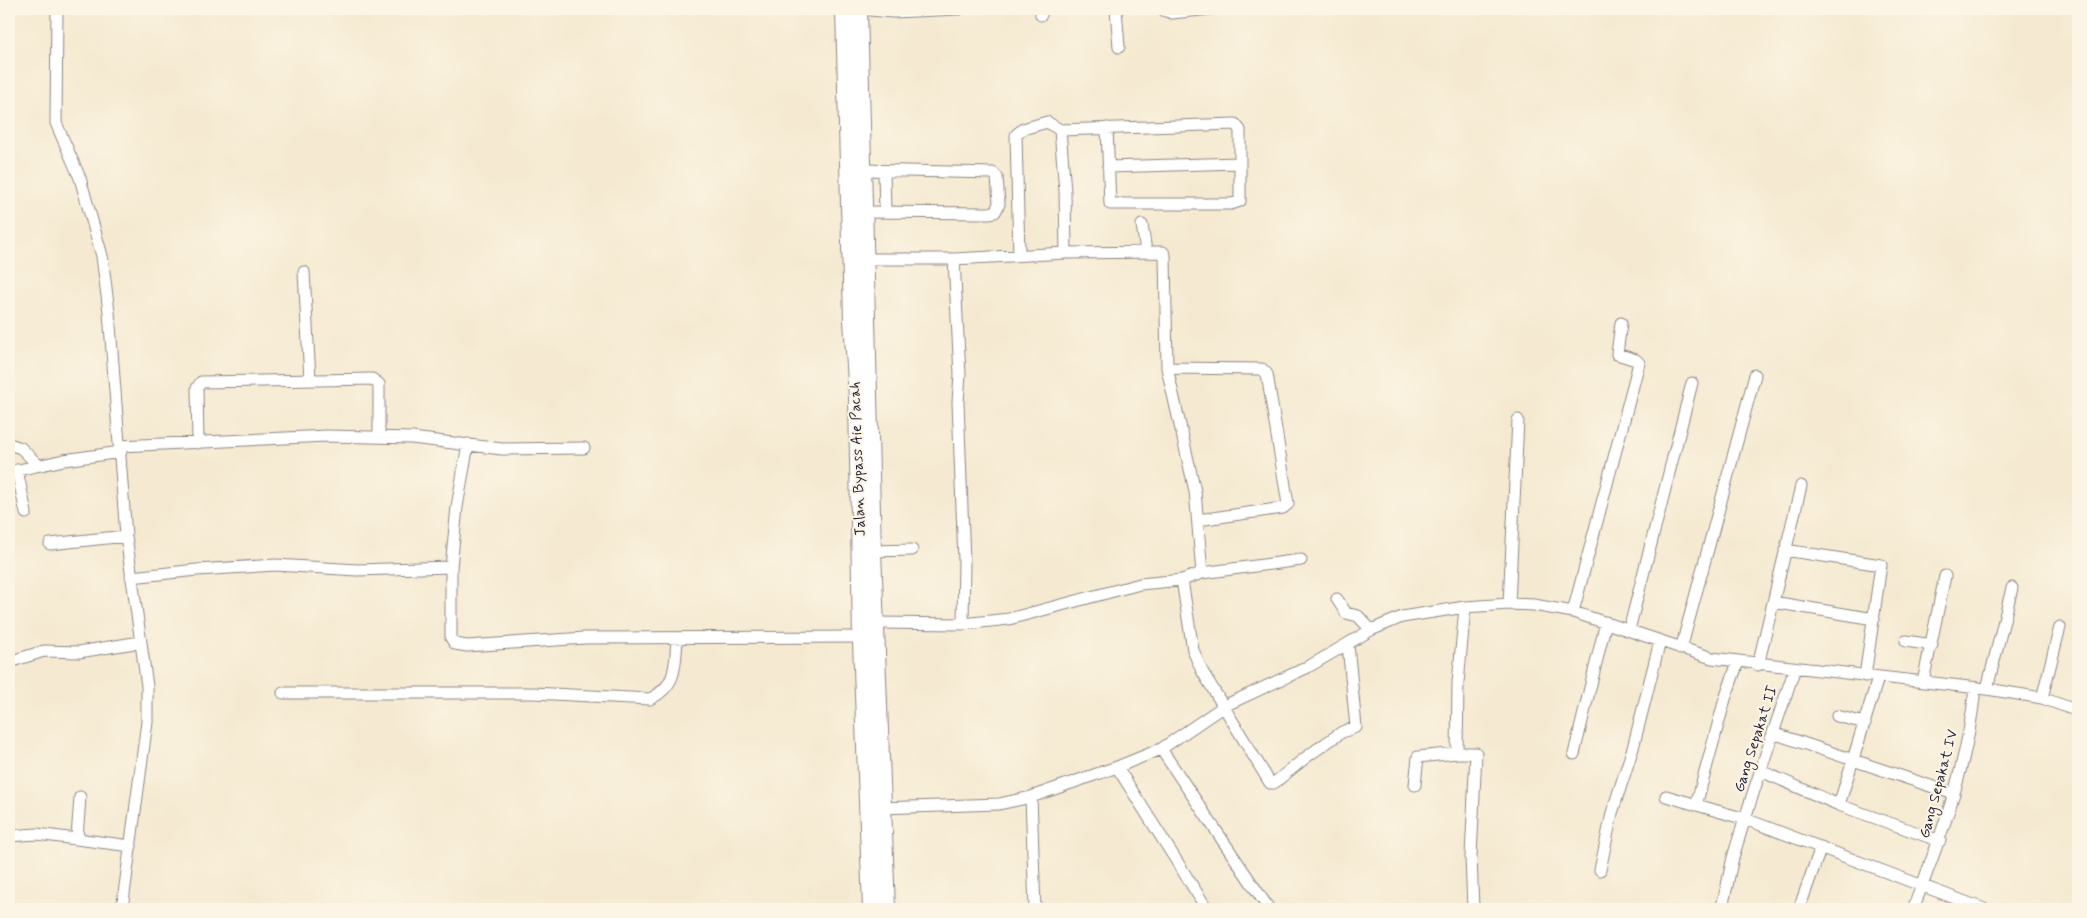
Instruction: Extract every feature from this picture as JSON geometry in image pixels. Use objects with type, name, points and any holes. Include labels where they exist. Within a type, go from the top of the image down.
[{"type":"highway","name":"Jalan Bypass Aie Pacah","points":[[844,9],[866,509],[861,637],[871,909]]},
{"type":"highway","points":[[859,9],[866,259],[866,509],[873,551],[886,909]]},
{"type":"street","points":[[57,9],[56,123],[80,178],[102,256],[121,449],[126,536],[147,686],[147,722],[122,909]]},
{"type":"street","points":[[859,9],[893,12],[959,9]]},
{"type":"street","points":[[1116,9],[1119,48]]},
{"type":"street","points":[[1160,9],[1172,13],[1210,9]]},
{"type":"street","points":[[1019,255],[1016,135],[1022,129],[1047,122],[1060,130],[1107,128],[1234,124],[1240,130],[1240,200],[1238,203],[1231,204],[1110,204],[1107,128]]},
{"type":"street","points":[[1060,130],[1065,191],[1066,253]]},
{"type":"street","points":[[1108,167],[1239,163]]},
{"type":"street","points":[[863,170],[992,173],[997,177],[998,204],[995,212],[989,213],[864,212]]},
{"type":"street","points":[[884,171],[885,212]]},
{"type":"street","points":[[1142,225],[1146,251]]},
{"type":"street","points":[[866,259],[954,259],[1066,253],[1161,251],[1165,255],[1167,368],[1195,491],[1202,573]]},
{"type":"street","points":[[954,259],[960,375],[958,402],[964,561],[963,624]]},
{"type":"street","points":[[304,272],[310,379]]},
{"type":"street","points":[[1572,612],[1639,363],[1636,360],[1617,354],[1621,323]]},
{"type":"street","points":[[1167,368],[1262,369],[1267,374],[1288,504],[1283,508],[1198,520]]},
{"type":"street","points":[[1680,649],[1755,375]]},
{"type":"street","points":[[198,444],[197,388],[200,382],[367,378],[376,381],[379,390],[379,437]]},
{"type":"street","points":[[1630,630],[1692,383]]},
{"type":"street","points":[[1509,604],[1518,420]]},
{"type":"street","points":[[26,513],[13,471],[121,449],[327,436],[379,437],[468,444],[502,449],[584,448]]},
{"type":"street","points":[[9,444],[21,448],[38,465]]},
{"type":"street","points":[[468,444],[457,507],[451,567],[451,633],[455,644],[467,646],[585,638],[861,637]]},
{"type":"street","points":[[1758,664],[1800,486]]},
{"type":"street","points":[[50,544],[126,536]]},
{"type":"street","points":[[873,551],[912,550]]},
{"type":"street","points":[[1785,550],[1880,564],[1865,676]]},
{"type":"street","points":[[875,623],[963,624],[1009,619],[1140,584],[1182,580],[1202,573],[1301,560]]},
{"type":"street","points":[[131,577],[197,570],[276,565],[357,570],[451,567]]},
{"type":"street","points":[[1923,682],[1945,576]]},
{"type":"street","points":[[1182,580],[1194,650],[1202,671],[1268,781],[1274,783],[1308,754],[1342,732],[1356,727],[1353,715],[1348,645]]},
{"type":"street","name":"Gang Sepakat IV","points":[[1913,909],[1940,841],[1963,764],[1981,688],[2012,588]]},
{"type":"street","points":[[1337,599],[1346,613],[1361,619],[1371,630]]},
{"type":"street","points":[[1773,602],[1874,618]]},
{"type":"street","points":[[881,808],[999,804],[1031,797],[1117,767],[1161,749],[1224,706],[1308,668],[1371,630],[1402,617],[1465,607],[1509,604],[1534,605],[1572,612],[1606,622],[1680,649],[1712,658],[1981,688],[2042,698],[2078,711]]},
{"type":"street","points":[[1457,753],[1458,683],[1465,607]]},
{"type":"street","points":[[1574,754],[1606,622]]},
{"type":"street","points":[[2042,698],[2060,627]]},
{"type":"street","points":[[283,693],[533,693],[650,699],[662,693],[669,684],[675,669],[677,639]]},
{"type":"street","points":[[1600,870],[1612,813],[1633,748],[1660,641]]},
{"type":"street","points":[[1906,641],[1932,645]]},
{"type":"street","points":[[9,662],[44,651],[68,653],[93,651],[140,642]]},
{"type":"street","points":[[1696,805],[1738,662]]},
{"type":"street","name":"Gang Sepakat II","points":[[1721,909],[1726,895],[1727,880],[1745,819],[1795,668]]},
{"type":"street","points":[[1840,805],[1878,678]]},
{"type":"street","points":[[1837,716],[1865,723]]},
{"type":"street","points":[[1773,733],[1954,794]]},
{"type":"street","points":[[1161,749],[1268,909]]},
{"type":"street","points":[[1415,785],[1418,757],[1476,753],[1471,856],[1473,909]]},
{"type":"street","points":[[1117,767],[1207,909]]},
{"type":"street","points":[[1761,771],[1840,805],[1940,841]]},
{"type":"street","points":[[1666,796],[1745,819],[1922,886],[1967,907],[1984,909]]},
{"type":"street","points":[[77,838],[80,797]]},
{"type":"street","points":[[1031,797],[1035,909]]},
{"type":"street","points":[[9,836],[37,834],[131,846]]},
{"type":"street","points":[[1799,909],[1821,847]]}]
